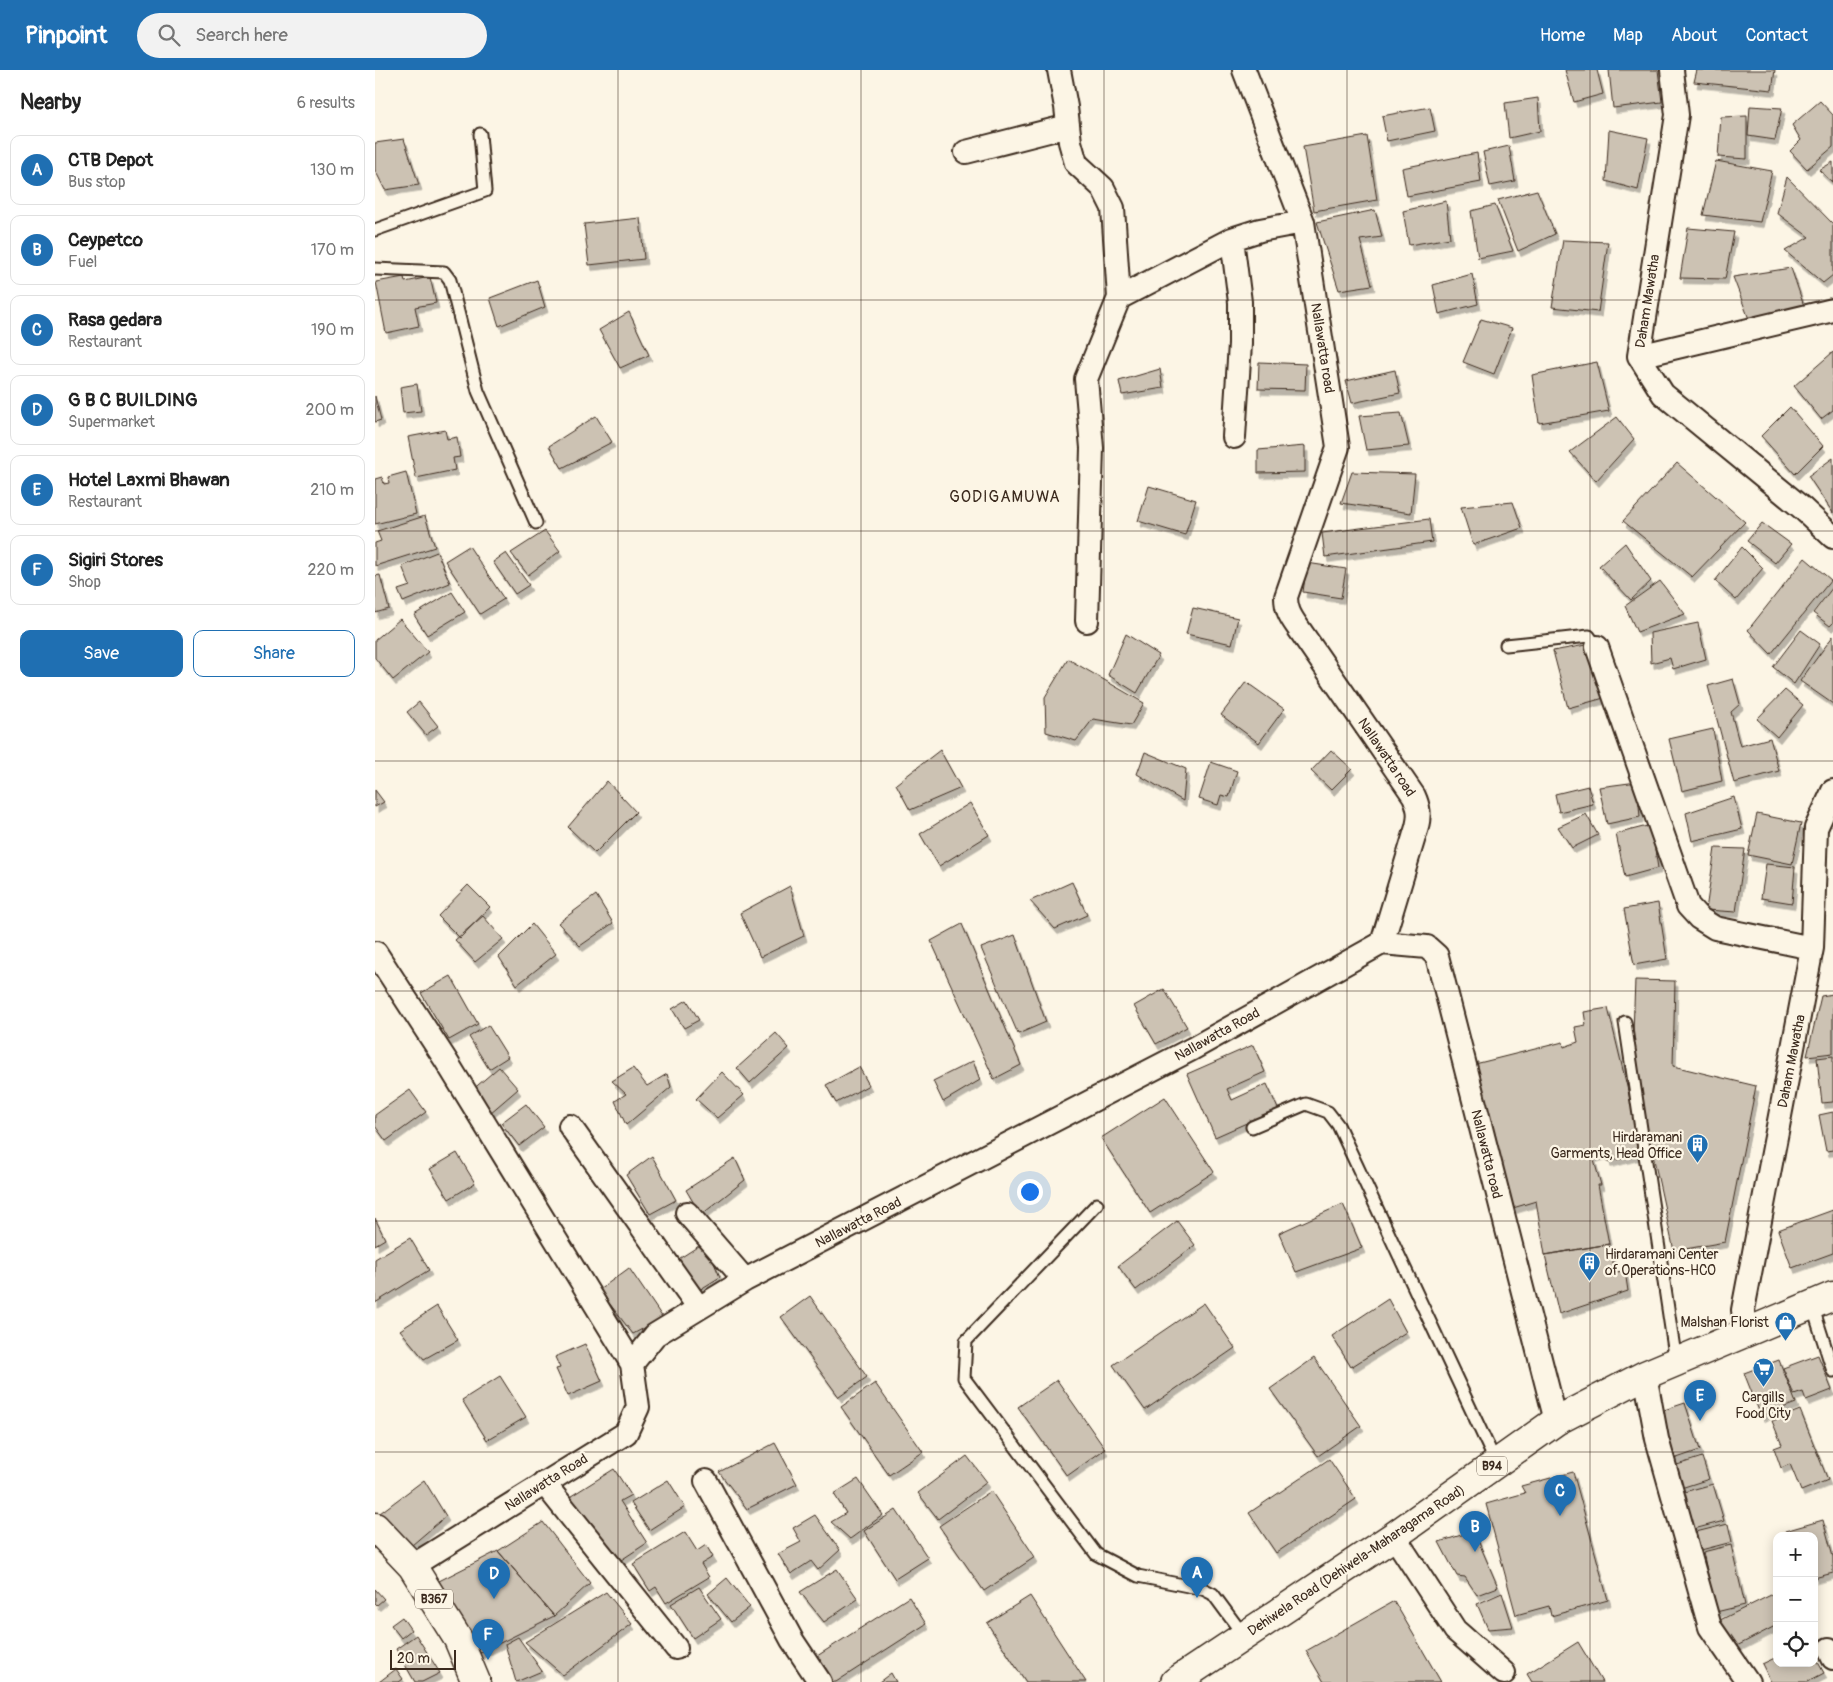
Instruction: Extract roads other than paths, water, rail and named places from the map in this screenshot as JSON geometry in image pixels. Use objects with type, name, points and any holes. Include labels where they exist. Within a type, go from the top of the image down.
[{"type":"main road","name":"Dehiwela Road (Dehiwela-Maharagama Road)","points":[[1175,1682],[1394,1536],[1556,1421],[1645,1374],[1823,1300]]},
{"type":"main road","name":"B367","points":[[375,1528],[412,1566],[458,1639],[476,1682]]},
{"type":"street","points":[[1059,70],[1070,142],[1076,164],[1103,188],[1113,208],[1119,298],[1086,379],[1092,448],[1087,621]]},
{"type":"street","name":"Nallawatta road","points":[[1244,70],[1303,222],[1338,447],[1286,597],[1286,606],[1297,626],[1415,796],[1419,816],[1417,827],[1381,943],[1427,947],[1437,956],[1556,1421]]},
{"type":"street","name":"Daham Mawatha","points":[[1672,70],[1677,115],[1639,356],[1663,394],[1802,508],[1833,537]]},
{"type":"street","points":[[966,152],[1068,126]]},
{"type":"street","points":[[1119,298],[1231,239],[1260,230],[1303,222]]},
{"type":"street","points":[[1231,239],[1240,302],[1240,344],[1234,437]]},
{"type":"street","points":[[1639,356],[1833,310]]},
{"type":"street","points":[[1597,647],[1688,906],[1699,918],[1715,928],[1812,948]]},
{"type":"street","name":"Daham Mawatha","points":[[1746,1333],[1743,1310],[1812,948],[1816,828],[1833,791]]},
{"type":"street","name":"Nallawatta Road","points":[[412,1566],[626,1433],[638,1407],[633,1364],[655,1335],[745,1280],[1192,1049],[1381,943]]},
{"type":"street","points":[[376,953],[451,1067],[633,1364]]},
{"type":"street","points":[[570,1126],[699,1308]]},
{"type":"street","points":[[687,1213],[745,1280]]},
{"type":"street","points":[[1645,1374],[1657,1438],[1710,1627],[1748,1682]]},
{"type":"street","points":[[706,1481],[792,1640],[820,1682]]},
{"type":"street","points":[[544,1483],[676,1648]]},
{"type":"street","points":[[1394,1536],[1455,1630],[1504,1673]]},
{"type":"lane","points":[[375,230],[485,191],[480,134]]},
{"type":"lane","points":[[375,269],[444,272],[450,280],[478,392],[536,523]]},
{"type":"lane","points":[[1506,645],[1589,636],[1597,647]]},
{"type":"lane","points":[[1625,1022],[1676,1362]]},
{"type":"lane","points":[[1252,1127],[1305,1104],[1327,1112],[1338,1125],[1496,1463]]},
{"type":"lane","points":[[1097,1204],[966,1341],[964,1378],[1096,1554],[1138,1576],[1203,1589],[1213,1594],[1244,1636]]},
{"type":"lane","points":[[1823,1300],[1833,1371]]},
{"type":"place","name":"Hirdaramani Garments, Head Office","points":[[1698,1164]]},
{"type":"place","name":"Hirdaramani Center of Operations-HCO","points":[[1589,1281]]},
{"type":"place","name":"Malshan Florist","points":[[1785,1341]]},
{"type":"place","name":"Cargills Food City","points":[[1763,1388]]},
{"type":"place","name":"Hotel Laxmi Bhawan","points":[[1700,1421]]},
{"type":"place","name":"Rasa gedara","points":[[1560,1516]]},
{"type":"place","name":"Ceypetco","points":[[1475,1552]]},
{"type":"place","name":"CTB Depot","points":[[1197,1598]]},
{"type":"place","name":"G B C BUILDING","points":[[494,1599]]},
{"type":"place","name":"Sigiri Stores","points":[[488,1660]]},
{"type":"district","name":"GODIGAMUWA","points":[[1005,496]]}]
